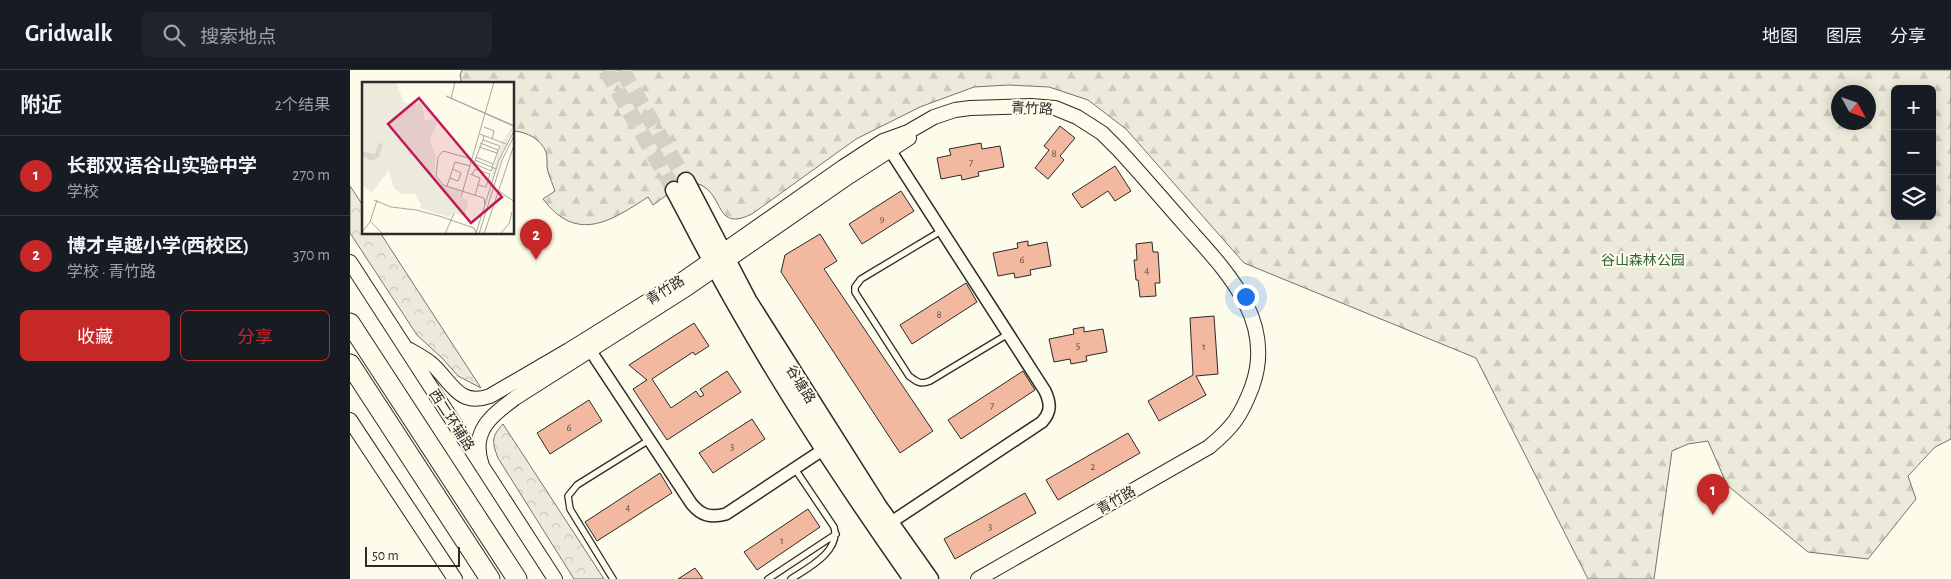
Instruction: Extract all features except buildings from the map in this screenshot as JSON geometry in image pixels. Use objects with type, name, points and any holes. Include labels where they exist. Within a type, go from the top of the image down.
[{"type":"highway","points":[[350,323],[517,579]]},
{"type":"highway","points":[[350,364],[490,579]]},
{"type":"main road","name":"谷塘路","points":[[680,186],[719,260],[764,325],[825,424],[890,523],[930,579]]},
{"type":"main road","name":"谷塘路","points":[[719,260],[736,307],[824,449],[912,579]]},
{"type":"street","name":"青竹路","points":[[482,466],[477,444],[486,423],[494,414],[587,346],[683,280],[719,260],[850,176],[886,146],[908,132],[934,117],[955,110],[1031,106],[1055,108],[1077,116],[1102,133],[1214,258],[1236,286],[1250,310],[1258,335],[1259,358],[1256,376],[1247,401],[1237,422],[1226,434],[1209,447],[978,579]]},
{"type":"street","name":"青竹路","points":[[886,146],[936,120],[956,114],[1030,110],[1054,113],[1076,121],[1098,136],[1115,153],[1210,260],[1232,289],[1246,312],[1253,335],[1254,359],[1252,374],[1236,413],[1223,430],[1206,443],[969,579]]},
{"type":"street","points":[[886,146],[1045,391],[1049,400],[1050,410],[1042,422],[890,523]]},
{"type":"street","name":"西二环辅路","points":[[350,262],[554,579]]},
{"type":"street","points":[[587,346],[691,503],[699,512],[707,516],[714,517],[726,514],[824,449]]},
{"type":"street","name":"青竹路","points":[[406,348],[428,361],[458,393],[464,397],[482,399],[587,346]]},
{"type":"street","points":[[350,420],[455,579]]},
{"type":"lane","points":[[941,231],[861,280],[855,287],[855,292],[909,376],[922,384],[1008,334]]},
{"type":"lane","points":[[613,579],[570,509],[568,496],[577,485],[650,440]]},
{"type":"lane","points":[[792,579],[829,550],[836,534],[834,527],[795,468]]},
{"type":"lane","points":[[768,579],[836,534]]},
{"type":"green space","name":"谷山森林公园","points":[[462,70],[1951,70],[1951,439],[1935,447],[1908,476],[1916,499],[1868,559],[1808,552],[1727,485],[1708,441],[1688,444],[1672,451],[1654,579],[1588,579],[1476,358],[1244,263],[1126,129],[1088,100],[1049,87],[1009,85],[974,87],[920,107],[856,139],[752,214],[732,219],[726,216],[709,190],[701,185],[686,181],[653,205],[648,197],[621,214],[607,220],[594,224],[581,224],[569,221],[556,213],[543,199],[555,191],[547,170],[546,152],[541,143],[533,137],[515,131],[515,82],[462,82],[460,75]]},
{"type":"green space","points":[[350,186],[362,204],[362,235],[382,235],[481,388],[458,376],[417,335],[350,233]]},
{"type":"green space","points":[[503,424],[604,579],[574,579],[498,458],[494,440],[496,433]]},
{"type":"tunnel","points":[[606,70],[674,190]]},
{"type":"tunnel","points":[[622,70],[686,181]]},
{"type":"place","name":"博才卓越小学(西校区)","points":[[536,260]]},
{"type":"place","name":"长郡双语谷山实验中学","points":[[1713,515]]}]
